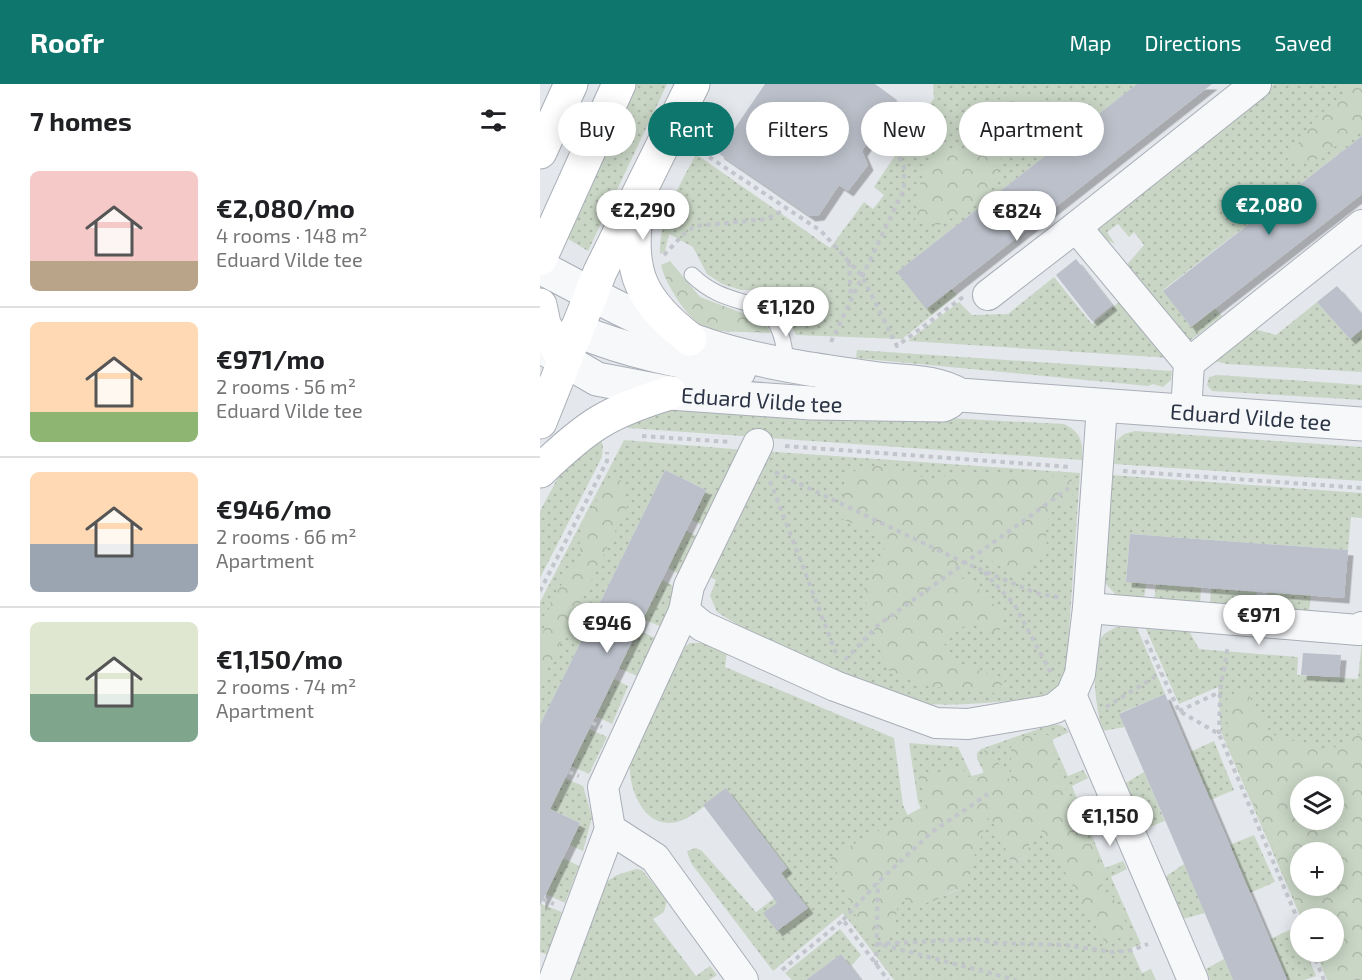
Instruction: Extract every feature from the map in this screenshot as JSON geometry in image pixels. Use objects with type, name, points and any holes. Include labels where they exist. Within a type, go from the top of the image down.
[{"type":"main road","points":[[540,152],[571,84]]},
{"type":"main road","points":[[540,259],[619,84]]},
{"type":"main road","points":[[540,422],[546,332],[576,330],[588,285],[693,84]]},
{"type":"main road","points":[[642,185],[633,239],[639,275],[648,298],[662,317],[690,339]]},
{"type":"main road","points":[[540,471],[600,419],[632,404],[670,393]]},
{"type":"street","points":[[540,117],[566,84]]},
{"type":"street","points":[[988,295],[1256,84]]},
{"type":"street","points":[[1189,363],[1362,225]]},
{"type":"street","points":[[1076,227],[1189,363],[1186,412]]},
{"type":"street","name":"Eduard Vilde tee","points":[[540,267],[588,285],[621,310],[690,339],[741,355],[873,379],[944,385],[960,395],[1362,424]]},
{"type":"street","points":[[540,292],[588,285]]},
{"type":"street","points":[[576,330],[609,344],[704,366],[771,375],[873,379]]},
{"type":"street","name":"Eduard Vilde tee","points":[[546,332],[597,379],[670,393],[811,403],[943,405],[960,395]]},
{"type":"street","points":[[1102,406],[1088,608],[1077,708],[1193,980]]},
{"type":"street","points":[[554,980],[610,829],[603,787],[684,611],[689,586],[761,455]]},
{"type":"street","points":[[1088,608],[1359,630],[1362,627]]},
{"type":"street","points":[[684,611],[702,626],[835,686],[936,723],[968,724],[1055,708],[1077,708]]},
{"type":"street","points":[[610,829],[655,858],[743,980]]},
{"type":"lane","points":[[692,275],[703,286],[723,297],[756,306],[771,314],[784,339],[786,363]]},
{"type":"path","points":[[707,156],[821,231],[862,276],[897,346],[970,291],[988,295]]},
{"type":"path","points":[[831,342],[904,189],[904,167],[899,156]]},
{"type":"path","points":[[662,258],[683,235],[695,226],[767,219],[787,208]]},
{"type":"path","points":[[849,261],[851,300]]},
{"type":"path","points":[[631,435],[761,455],[1080,468]]},
{"type":"path","points":[[540,591],[607,461],[608,442]]},
{"type":"path","points":[[761,455],[965,563],[1036,593],[1071,600],[1088,608]]},
{"type":"path","points":[[761,455],[839,662],[843,662],[877,626],[1072,485]]},
{"type":"path","points":[[1112,470],[1362,488]]},
{"type":"path","points":[[982,570],[1014,604],[1056,681],[1077,708],[1161,673]]},
{"type":"path","points":[[1138,612],[1141,628],[1179,711],[1219,734]]},
{"type":"path","points":[[1230,620],[1220,692],[1219,734],[1293,908]]},
{"type":"path","points":[[1179,711],[1220,692]]},
{"type":"path","points":[[782,970],[843,920],[878,882],[932,832],[988,794]]},
{"type":"path","points":[[876,965],[878,882]]},
{"type":"path","points":[[843,920],[888,980]]},
{"type":"path","points":[[877,944],[976,939],[996,943],[1065,945],[1113,952],[1132,950],[1173,933]]},
{"type":"path","points":[[877,944],[1016,980]]},
{"type":"path","points":[[1316,962],[1324,980]]},
{"type":"green space","points":[[633,84],[667,84],[658,102],[648,102],[648,124],[636,150],[636,102],[625,102]]},
{"type":"green space","points":[[933,84],[1137,84],[1104,110],[1104,102],[959,102],[959,156],[1045,156],[897,272],[951,288],[957,295],[902,339],[796,335],[784,310],[756,290],[741,290],[722,284],[707,274],[693,247],[669,234],[665,251],[660,254],[667,215],[695,156],[699,156],[830,248],[864,202],[873,209],[884,195],[874,187],[895,156],[947,156],[947,102],[931,102],[934,98]]},
{"type":"green space","points":[[1274,84],[1362,84],[1362,136],[1163,290],[1191,327],[1215,308],[1222,316],[1184,345],[1124,268],[1144,245],[1134,232],[1129,237],[1118,224],[1107,232],[1115,244],[1099,236],[1096,225]]},
{"type":"green space","points":[[1346,84],[1362,84],[1362,124],[1350,136],[1311,163],[1287,159],[1316,118],[1343,95]]},
{"type":"green space","points":[[1033,94],[1039,102],[995,102]]},
{"type":"green space","points":[[947,148],[959,151],[959,156],[1005,156],[1000,158],[997,180],[967,210],[939,225],[915,221],[918,191],[925,167],[938,156],[947,156]]},
{"type":"green space","points":[[601,156],[633,156],[588,251],[565,237]]},
{"type":"green space","points":[[670,261],[700,297],[763,321],[771,333],[720,331],[699,324],[678,301],[663,273],[661,265]]},
{"type":"green space","points":[[1054,277],[1092,324],[1125,297],[1171,358],[908,341],[959,302],[972,315],[1008,314]]},
{"type":"green space","points":[[1317,302],[1350,339],[1362,329],[1362,372],[1227,364],[1211,360],[1251,328],[1276,335]]},
{"type":"green space","points":[[857,350],[1172,371],[1171,380],[1163,387],[1153,384],[1148,386],[856,358]]},
{"type":"green space","points":[[1218,375],[1362,385],[1362,400],[1212,391],[1207,385],[1209,377]]},
{"type":"green space","points":[[692,405],[1064,424],[1074,430],[1080,438],[1082,460],[628,428],[625,422],[651,413]]},
{"type":"green space","points":[[1135,431],[1362,447],[1362,481],[1114,464],[1116,441],[1124,434]]},
{"type":"green space","points":[[599,437],[603,445],[602,457],[540,578],[540,511],[560,474]]},
{"type":"green space","points":[[624,440],[745,450],[708,528],[692,520],[706,490],[665,470],[540,725],[540,602]]},
{"type":"green space","points":[[761,451],[1080,473],[1067,660],[1058,687],[1046,694],[1012,700],[950,705],[924,703],[831,668],[741,627],[717,612],[710,596],[716,580],[703,574]]},
{"type":"green space","points":[[862,466],[900,466],[928,480],[959,473],[1072,477],[1072,506],[1052,503],[1046,526],[1047,554],[1020,578],[985,557],[958,574],[979,589],[1005,616],[998,636],[973,620],[942,641],[959,664],[1006,679],[996,693],[925,686],[890,673],[863,591],[889,540],[840,518],[845,478]]},
{"type":"green space","points":[[1111,475],[1362,493],[1362,518],[1351,517],[1348,550],[1130,534],[1126,581],[1146,583],[1144,599],[1117,596],[1104,582]]},
{"type":"green space","points":[[615,478],[622,481],[627,507],[540,685],[540,645],[551,601],[581,555],[581,532],[588,513]]},
{"type":"green space","points":[[686,531],[703,539],[685,577],[668,568]]},
{"type":"green space","points":[[662,580],[679,589],[662,627],[643,619]]},
{"type":"green space","points":[[1156,584],[1201,587],[1200,605],[1154,601]]},
{"type":"green space","points":[[1211,588],[1257,591],[1255,609],[1210,605]]},
{"type":"green space","points":[[1267,592],[1311,595],[1309,612],[1266,609]]},
{"type":"green space","points":[[1116,627],[1137,628],[1165,694],[1120,713],[1125,727],[1102,731],[1096,697],[1095,657],[1101,638]]},
{"type":"green space","points":[[1146,629],[1189,631],[1199,649],[1298,657],[1297,675],[1358,679],[1362,640],[1362,980],[1327,980],[1320,962],[1344,962],[1344,908],[1297,908],[1292,896],[1344,896],[1344,842],[1290,842],[1290,892],[1221,732],[1218,687],[1179,704]]},
{"type":"green space","points":[[638,630],[655,638],[637,676],[619,668]]},
{"type":"green space","points":[[690,643],[706,643],[727,651],[725,667],[894,738],[903,805],[944,896],[959,889],[918,802],[909,743],[958,747],[1013,863],[1028,856],[977,759],[977,753],[981,749],[1044,727],[1055,725],[1063,727],[1069,732],[1052,740],[1068,776],[1083,770],[1088,778],[1072,786],[1105,868],[1123,861],[1127,869],[1111,877],[1141,944],[1131,948],[1142,973],[1151,969],[1156,980],[894,980],[843,913],[773,971],[691,863],[687,851],[696,848],[702,851],[756,912],[788,888],[779,874],[787,868],[726,788],[690,817],[677,822],[664,823],[653,818],[644,810],[633,787],[630,761],[637,736],[682,649]]},
{"type":"green space","points":[[614,679],[628,686],[612,724],[596,716]]},
{"type":"green space","points":[[1244,687],[1271,734],[1328,751],[1362,733],[1362,980],[1331,980],[1323,962],[1344,962],[1344,908],[1299,908],[1293,896],[1344,896],[1344,842],[1290,842],[1290,888],[1228,746],[1227,698]]},
{"type":"green space","points":[[589,729],[607,737],[589,774],[571,766]]},
{"type":"green space","points":[[1028,735],[1048,735],[1075,816],[1106,871],[1100,893],[1113,897],[1131,933],[1106,944],[1041,830],[1030,837],[1028,856],[1012,863],[989,814],[964,886],[934,901],[911,907],[900,893],[893,933],[866,939],[830,857],[928,804],[918,777],[961,767],[968,777],[983,773],[984,750],[992,753],[1011,782],[1011,742]]},
{"type":"green space","points":[[1214,741],[1234,790],[1210,800],[1190,752]]},
{"type":"green space","points":[[1144,772],[1165,821],[1144,829],[1124,784]]},
{"type":"green space","points":[[565,778],[583,786],[592,817],[583,851],[570,845],[580,823],[550,809]]},
{"type":"green space","points":[[1254,835],[1275,882],[1250,893],[1230,845]]},
{"type":"green space","points":[[563,858],[579,866],[565,903],[546,894]]},
{"type":"green space","points":[[1184,864],[1205,913],[1183,919],[1165,877]]},
{"type":"green space","points":[[636,869],[642,870],[667,900],[664,912],[653,919],[696,976],[710,966],[717,975],[709,980],[568,980],[606,882],[617,875]]},
{"type":"green space","points":[[541,904],[562,912],[548,955],[540,952]]},
{"type":"green space","points":[[840,929],[861,955],[851,966],[841,954],[806,980],[792,980],[785,973]]},
{"type":"green space","points":[[1290,930],[1290,962],[1310,962],[1316,976],[1304,980],[1287,980],[1270,939]]},
{"type":"green space","points":[[1224,959],[1233,980],[1210,980],[1206,969]]},
{"type":"building","points":[[765,84],[875,84],[897,100],[896,102],[861,102],[861,156],[864,156],[868,165],[848,191],[839,185],[819,215],[810,216],[722,156],[734,156],[734,130],[746,112],[746,156],[849,156],[849,102],[753,102]]},
{"type":"building","points":[[1137,84],[1212,84],[926,309],[897,272],[1045,156],[1104,156],[1104,110]]},
{"type":"building","points":[[1362,136],[1362,194],[1191,327],[1163,291]]},
{"type":"building","points":[[1076,259],[1112,305],[1092,321],[1056,275]]},
{"type":"building","points":[[1337,286],[1362,314],[1362,329],[1350,339],[1317,302]]},
{"type":"building","points":[[665,470],[706,490],[550,809],[580,823],[540,906],[540,725]]},
{"type":"building","points":[[1130,534],[1348,550],[1344,598],[1126,582]]},
{"type":"building","points":[[1303,653],[1341,655],[1339,677],[1301,675]]},
{"type":"building","points":[[1165,694],[1287,980],[1233,980],[1119,714]]},
{"type":"building","points":[[726,788],[787,868],[781,873],[808,908],[777,931],[763,913],[777,903],[703,805]]},
{"type":"building","points":[[841,954],[861,980],[806,980]]}]
